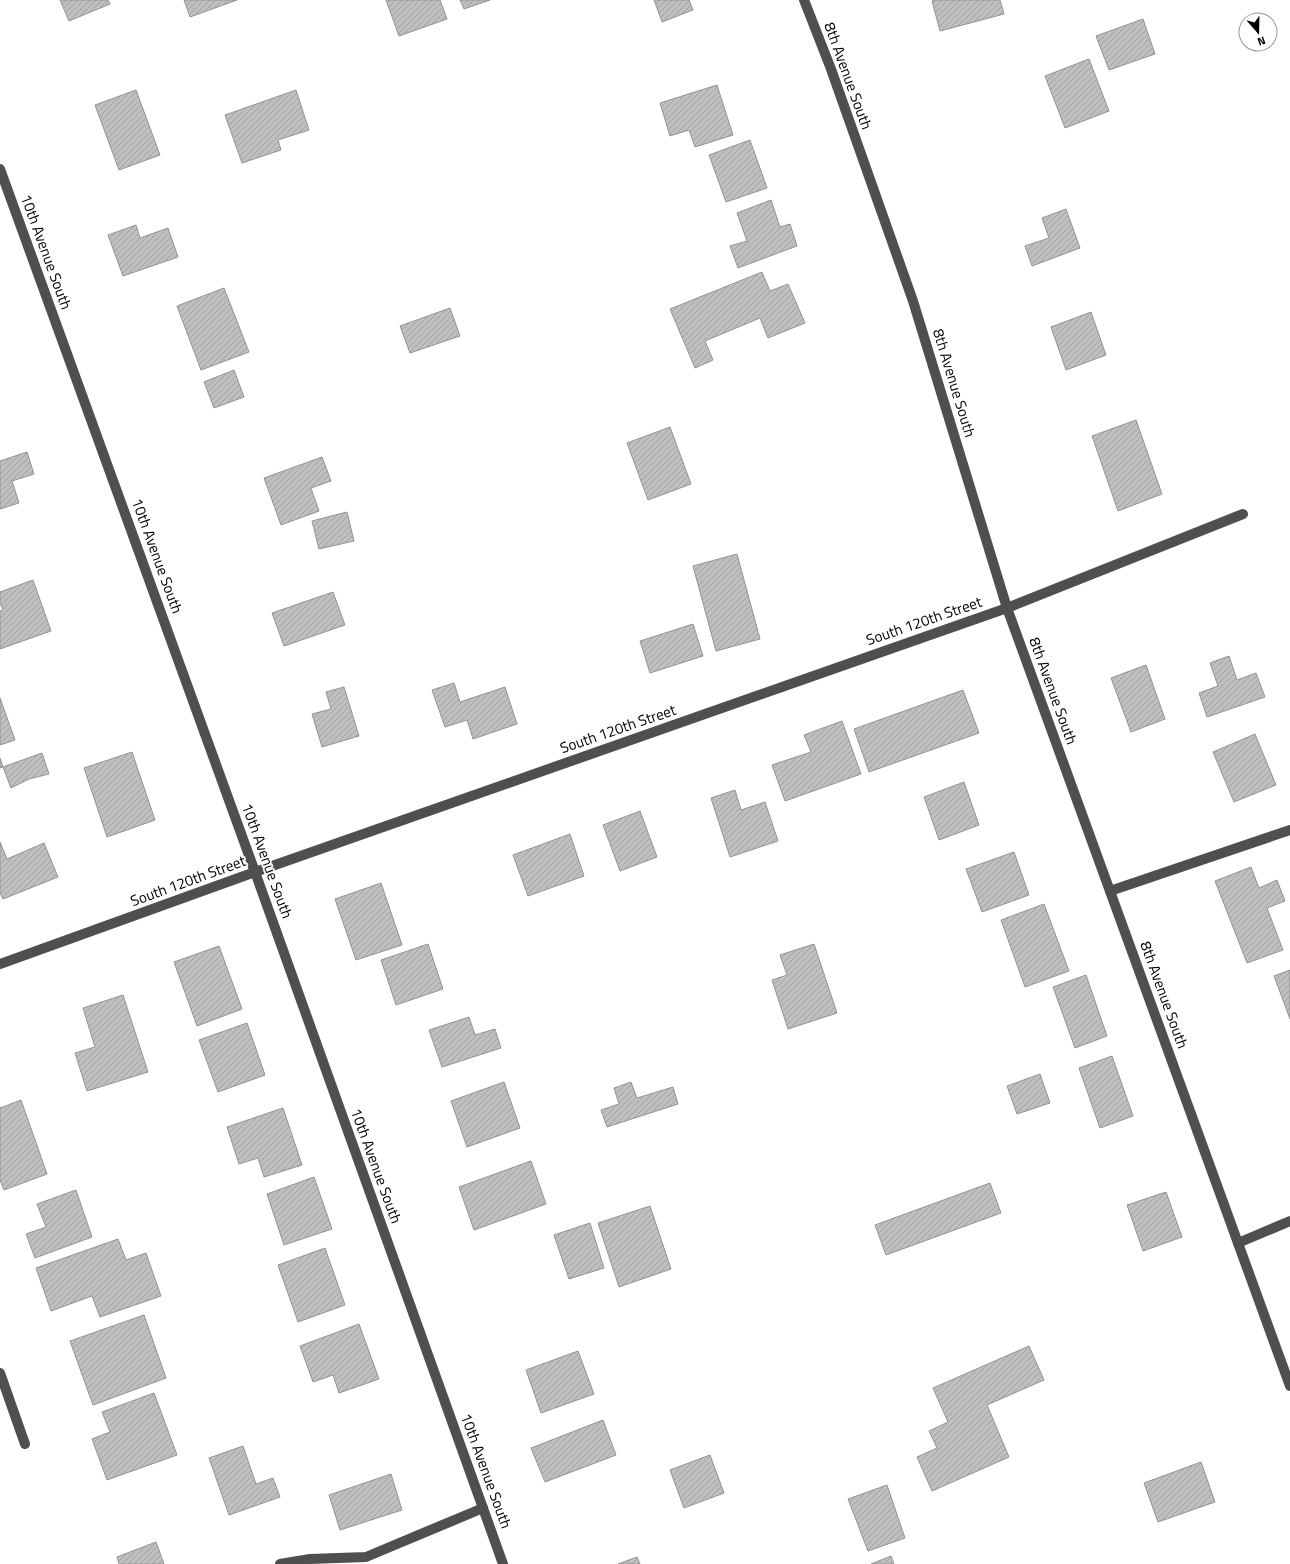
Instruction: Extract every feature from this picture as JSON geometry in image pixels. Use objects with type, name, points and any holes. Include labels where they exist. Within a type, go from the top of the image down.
[{"type":"street","name":"8th Avenue South","points":[[804,0],[831,69],[913,301],[1007,608],[1290,1386]]},
{"type":"street","name":"10th Avenue South","points":[[0,169],[255,872],[503,1564]]},
{"type":"street","name":"South 120th Street","points":[[0,964],[255,872],[1007,608],[1243,514]]},
{"type":"street","points":[[1110,891],[1290,830]]},
{"type":"street","points":[[1238,1243],[1290,1221]]},
{"type":"street","points":[[0,1373],[25,1444]]},
{"type":"street","points":[[280,1564],[310,1559],[366,1557],[483,1508]]},
{"type":"building","points":[[60,0],[108,0],[110,4],[69,21]]},
{"type":"building","points":[[184,0],[237,0],[190,17]]},
{"type":"building","points":[[386,0],[440,0],[447,19],[399,36]]},
{"type":"building","points":[[460,0],[490,0],[464,9]]},
{"type":"building","points":[[654,0],[689,0],[693,10],[662,22]]},
{"type":"building","points":[[1000,0],[1004,14],[940,31],[932,1]]},
{"type":"building","points":[[1143,19],[1155,54],[1109,70],[1096,36]]},
{"type":"building","points":[[1089,59],[1109,111],[1065,128],[1045,76]]},
{"type":"building","points":[[717,85],[733,135],[695,147],[689,130],[670,136],[660,103]]},
{"type":"building","points":[[136,90],[160,155],[119,170],[95,105]]},
{"type":"building","points":[[296,90],[309,130],[278,140],[281,150],[242,163],[225,115]]},
{"type":"building","points":[[750,140],[767,188],[726,202],[709,155]]},
{"type":"building","points":[[771,200],[780,227],[790,224],[797,246],[738,268],[730,246],[747,241],[737,213]]},
{"type":"building","points":[[1066,209],[1080,248],[1032,266],[1025,246],[1049,238],[1042,218]]},
{"type":"building","points":[[136,225],[140,238],[168,228],[178,257],[123,276],[108,235]]},
{"type":"building","points":[[762,272],[770,291],[788,284],[805,323],[768,338],[760,318],[705,341],[713,360],[695,368],[670,309]]},
{"type":"building","points":[[224,288],[249,352],[201,370],[177,306]]},
{"type":"building","points":[[450,308],[460,336],[410,353],[400,326]]},
{"type":"building","points":[[1091,312],[1106,355],[1066,370],[1051,327]]},
{"type":"building","points":[[234,370],[244,397],[214,408],[204,382]]},
{"type":"building","points":[[1136,420],[1162,494],[1118,511],[1092,436]]},
{"type":"building","points":[[670,427],[691,484],[648,500],[627,443]]},
{"type":"building","points":[[27,452],[34,474],[12,481],[19,503],[0,509],[0,461]]},
{"type":"building","points":[[322,457],[331,481],[311,488],[319,511],[281,525],[264,478]]},
{"type":"building","points":[[347,512],[354,541],[319,549],[312,521]]},
{"type":"building","points":[[737,554],[760,639],[716,651],[693,566]]},
{"type":"building","points":[[33,580],[51,631],[0,649],[0,611],[3,610],[0,603],[0,592]]},
{"type":"building","points":[[333,592],[345,625],[284,646],[272,613]]},
{"type":"building","points":[[693,624],[703,656],[650,673],[640,641]]},
{"type":"building","points":[[1229,656],[1237,680],[1256,673],[1265,697],[1207,717],[1199,693],[1218,686],[1210,663]]},
{"type":"building","points":[[1146,665],[1165,719],[1131,732],[1111,678]]},
{"type":"building","points":[[454,683],[460,702],[505,687],[517,724],[473,739],[467,720],[445,727],[432,690]]},
{"type":"building","points":[[344,687],[359,736],[322,747],[312,714],[331,709],[326,692]]},
{"type":"building","points":[[963,690],[979,733],[869,772],[854,729]]},
{"type":"building","points":[[0,698],[15,740],[0,745]]},
{"type":"building","points":[[842,721],[861,774],[785,801],[772,765],[811,752],[804,735]]},
{"type":"building","points":[[1255,734],[1276,785],[1234,802],[1213,752]]},
{"type":"building","points":[[132,752],[155,820],[107,837],[84,768]]},
{"type":"building","points":[[42,753],[49,774],[29,779],[11,788],[3,767]]},
{"type":"building","points":[[0,758],[3,767],[0,768]]},
{"type":"building","points":[[964,782],[979,825],[939,840],[924,797]]},
{"type":"building","points":[[735,790],[741,810],[765,802],[778,841],[730,857],[711,798]]},
{"type":"building","points":[[640,811],[657,857],[620,871],[603,825]]},
{"type":"building","points":[[570,834],[584,876],[528,896],[513,855]]},
{"type":"building","points":[[0,842],[7,859],[44,843],[58,877],[3,899],[0,893]]},
{"type":"building","points":[[1014,852],[1029,895],[982,912],[966,869]]},
{"type":"building","points":[[1251,867],[1259,888],[1277,880],[1285,901],[1267,908],[1283,950],[1247,963],[1215,881]]},
{"type":"building","points":[[381,883],[402,945],[356,960],[335,899]]},
{"type":"building","points":[[1044,904],[1069,971],[1025,987],[1001,920]]},
{"type":"building","points":[[428,944],[443,989],[396,1005],[381,960]]},
{"type":"building","points":[[814,944],[837,1013],[788,1029],[772,980],[787,975],[780,955]]},
{"type":"building","points":[[219,946],[242,1009],[197,1026],[174,962]]},
{"type":"building","points":[[1290,970],[1290,1019],[1274,976]]},
{"type":"building","points":[[1086,975],[1107,1036],[1075,1048],[1053,987]]},
{"type":"building","points":[[123,995],[148,1072],[87,1091],[75,1053],[95,1047],[83,1008]]},
{"type":"building","points":[[469,1017],[475,1035],[495,1029],[501,1048],[442,1067],[429,1030]]},
{"type":"building","points":[[247,1023],[265,1075],[218,1092],[199,1040]]},
{"type":"building","points":[[1112,1056],[1133,1116],[1100,1128],[1079,1068]]},
{"type":"building","points":[[1040,1074],[1050,1103],[1017,1114],[1007,1086]]},
{"type":"building","points":[[504,1082],[520,1128],[467,1147],[451,1101]]},
{"type":"building","points":[[631,1082],[637,1098],[673,1087],[678,1104],[607,1127],[601,1110],[619,1104],[614,1088]]},
{"type":"building","points":[[21,1100],[47,1174],[4,1190],[0,1180],[0,1108]]},
{"type":"building","points":[[283,1108],[302,1165],[264,1177],[258,1158],[239,1164],[227,1127]]},
{"type":"building","points":[[531,1161],[546,1204],[474,1230],[459,1187]]},
{"type":"building","points":[[314,1177],[332,1229],[284,1245],[267,1194]]},
{"type":"building","points":[[990,1183],[1001,1213],[886,1255],[875,1225]]},
{"type":"building","points":[[76,1190],[92,1237],[35,1258],[26,1234],[46,1227],[37,1204]]},
{"type":"building","points":[[1166,1192],[1182,1237],[1143,1251],[1127,1205]]},
{"type":"building","points":[[650,1206],[671,1269],[619,1287],[598,1223]]},
{"type":"building","points":[[590,1223],[604,1268],[569,1279],[554,1235]]},
{"type":"building","points":[[118,1239],[126,1260],[146,1253],[161,1296],[100,1317],[92,1296],[51,1311],[36,1268]]},
{"type":"building","points":[[325,1248],[345,1305],[298,1322],[278,1265]]},
{"type":"building","points":[[144,1315],[166,1378],[93,1405],[70,1341]]},
{"type":"building","points":[[359,1324],[379,1379],[339,1393],[333,1375],[313,1382],[300,1346]]},
{"type":"building","points":[[1029,1346],[1044,1380],[987,1405],[1009,1457],[932,1491],[917,1457],[937,1448],[929,1431],[948,1422],[933,1388]]},
{"type":"building","points":[[578,1351],[594,1394],[541,1413],[526,1370]]},
{"type":"building","points":[[154,1393],[177,1455],[107,1480],[92,1439],[110,1432],[102,1412]]},
{"type":"building","points":[[603,1420],[616,1455],[545,1482],[531,1448]]},
{"type":"building","points":[[243,1446],[256,1484],[273,1478],[280,1497],[229,1515],[209,1458]]},
{"type":"building","points":[[710,1455],[724,1493],[684,1508],[670,1470]]},
{"type":"building","points":[[1201,1462],[1215,1502],[1158,1522],[1144,1483]]},
{"type":"building","points":[[391,1474],[402,1510],[340,1530],[329,1495]]},
{"type":"building","points":[[887,1485],[905,1538],[868,1551],[848,1499]]},
{"type":"building","points":[[156,1542],[164,1564],[119,1564],[117,1557]]},
{"type":"building","points":[[891,1556],[894,1564],[871,1564]]},
{"type":"building","points":[[637,1557],[640,1564],[618,1564]]}]
